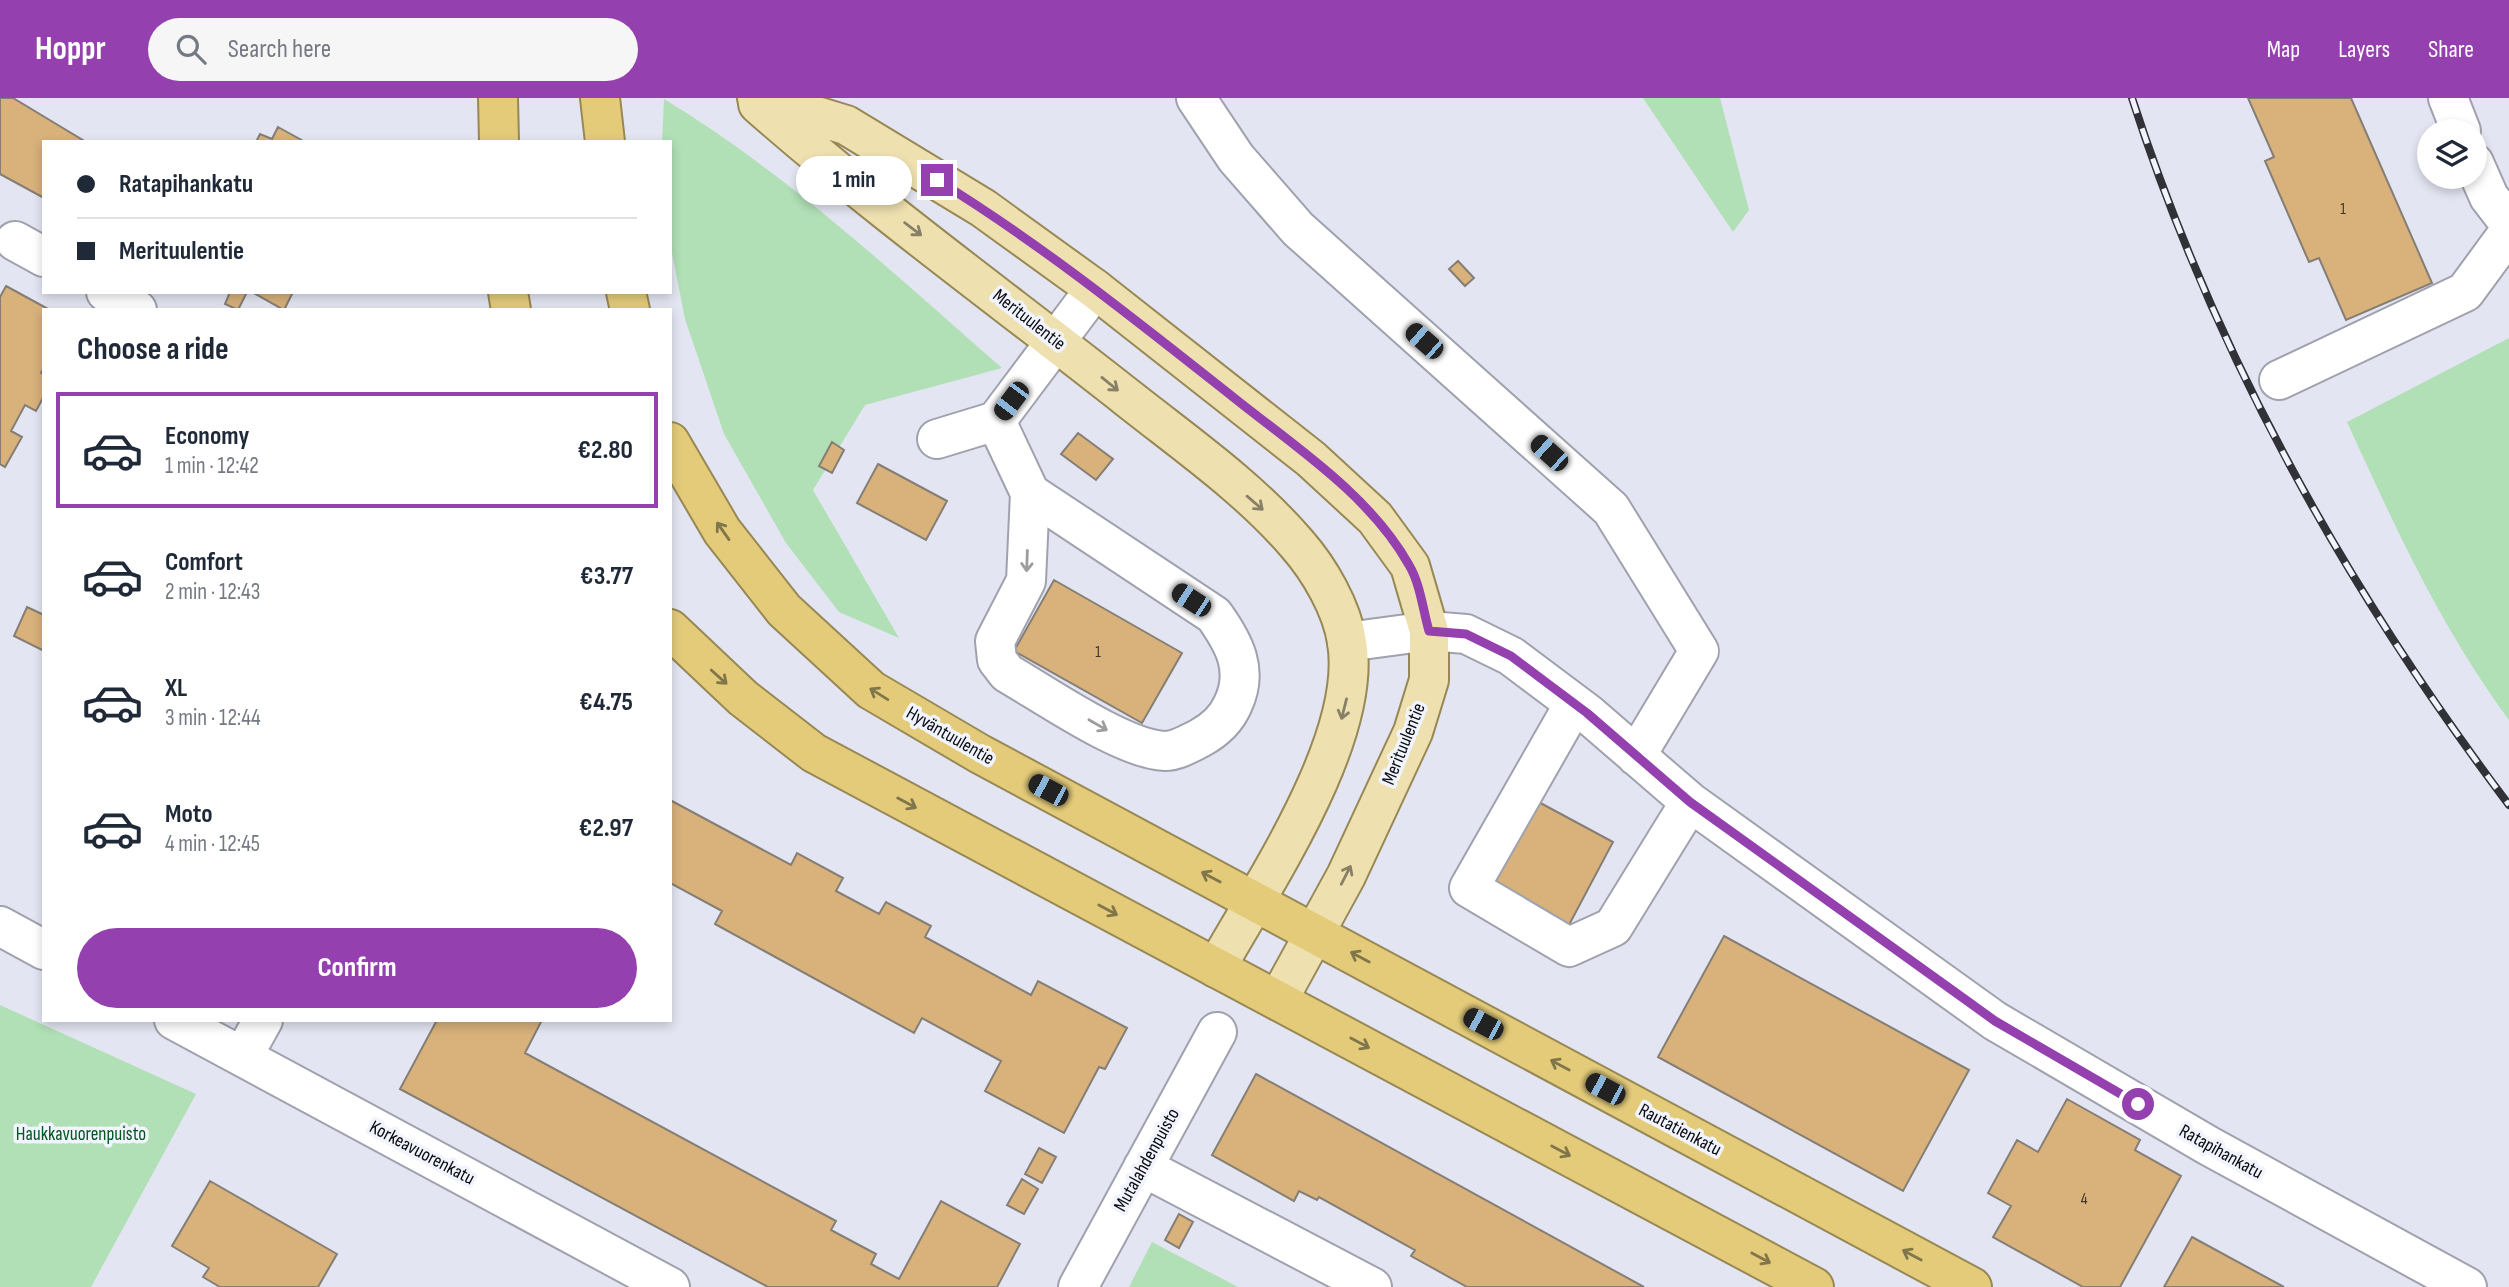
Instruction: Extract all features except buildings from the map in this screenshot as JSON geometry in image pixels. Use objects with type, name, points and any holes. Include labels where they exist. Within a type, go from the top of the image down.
[{"type":"highway","name":"Hyväntuulentie","points":[[672,445],[722,531],[784,610],[871,690],[980,754],[1314,933]]},
{"type":"highway","points":[[672,631],[743,698],[814,753],[1814,1287]]},
{"type":"highway","name":"Rautatienkatu","points":[[1314,933],[1972,1287]]},
{"type":"main road","name":"Merituulentie","points":[[751,98],[819,158],[1203,458],[1290,537],[1329,591],[1347,642],[1347,703],[1331,751],[1216,968]]},
{"type":"main road","name":"Merituulentie","points":[[757,98],[846,125],[982,208],[1095,289],[1311,459],[1376,518],[1410,566],[1429,631],[1429,680],[1413,732],[1346,876],[1278,1000]]},
{"type":"street","points":[[1196,98],[1236,158],[1298,229],[1611,509],[1699,651],[1636,756]]},
{"type":"street","points":[[2448,98],[2456,119]]},
{"type":"street","points":[[2485,189],[2509,223]]},
{"type":"street","points":[[2279,380],[2465,292],[2509,232]]},
{"type":"street","points":[[937,439],[996,421],[1095,289]]},
{"type":"street","points":[[109,294],[134,308]]},
{"type":"street","points":[[996,421],[1030,493],[1026,581],[995,641],[997,660],[1007,673],[1133,745],[1166,751],[1184,746],[1212,732],[1225,719],[1234,702],[1241,674],[1234,643],[1214,615],[1030,493]]},
{"type":"street","name":"Ratapihankatu","points":[[1347,642],[1429,631],[1466,634],[1511,656],[1574,704],[1690,802],[1995,1021],[2209,1146],[2467,1287]]},
{"type":"street","points":[[1574,704],[1469,888],[1569,947],[1614,927],[1690,802]]},
{"type":"street","points":[[0,926],[42,949]]},
{"type":"street","name":"Korkeavuorenkatu","points":[[178,1022],[670,1287]]},
{"type":"street","points":[[243,1056],[262,1022]]},
{"type":"street","name":"Mutalahdenpuisto","points":[[1078,1287],[1217,1032]]},
{"type":"street","points":[[1143,1167],[1372,1287]]},
{"type":"green space","points":[[1643,98],[1720,98],[1749,210],[1733,232]]},
{"type":"green space","points":[[664,99],[710,128],[797,192],[1002,368],[865,405],[813,490],[899,638],[839,612],[786,543],[724,434],[685,319],[672,253],[672,140],[662,140]]},
{"type":"green space","points":[[2509,338],[2509,720],[2484,685],[2440,612],[2347,422]]},
{"type":"green space","name":"Haukkavuorenpuisto","points":[[0,1005],[196,1094],[91,1287],[0,1287]]},
{"type":"green space","points":[[1152,1242],[1238,1287],[1129,1287]]},
{"type":"railway","points":[[2132,98],[2165,193],[2203,287],[2245,378],[2291,467],[2340,555],[2393,640],[2509,805]]},
{"type":"route","points":[[937,180],[982,208],[1095,289],[1311,459],[1376,518],[1410,566],[1429,631],[1466,634],[1511,656],[1587,713],[1690,802],[1995,1021],[2138,1104]]}]
